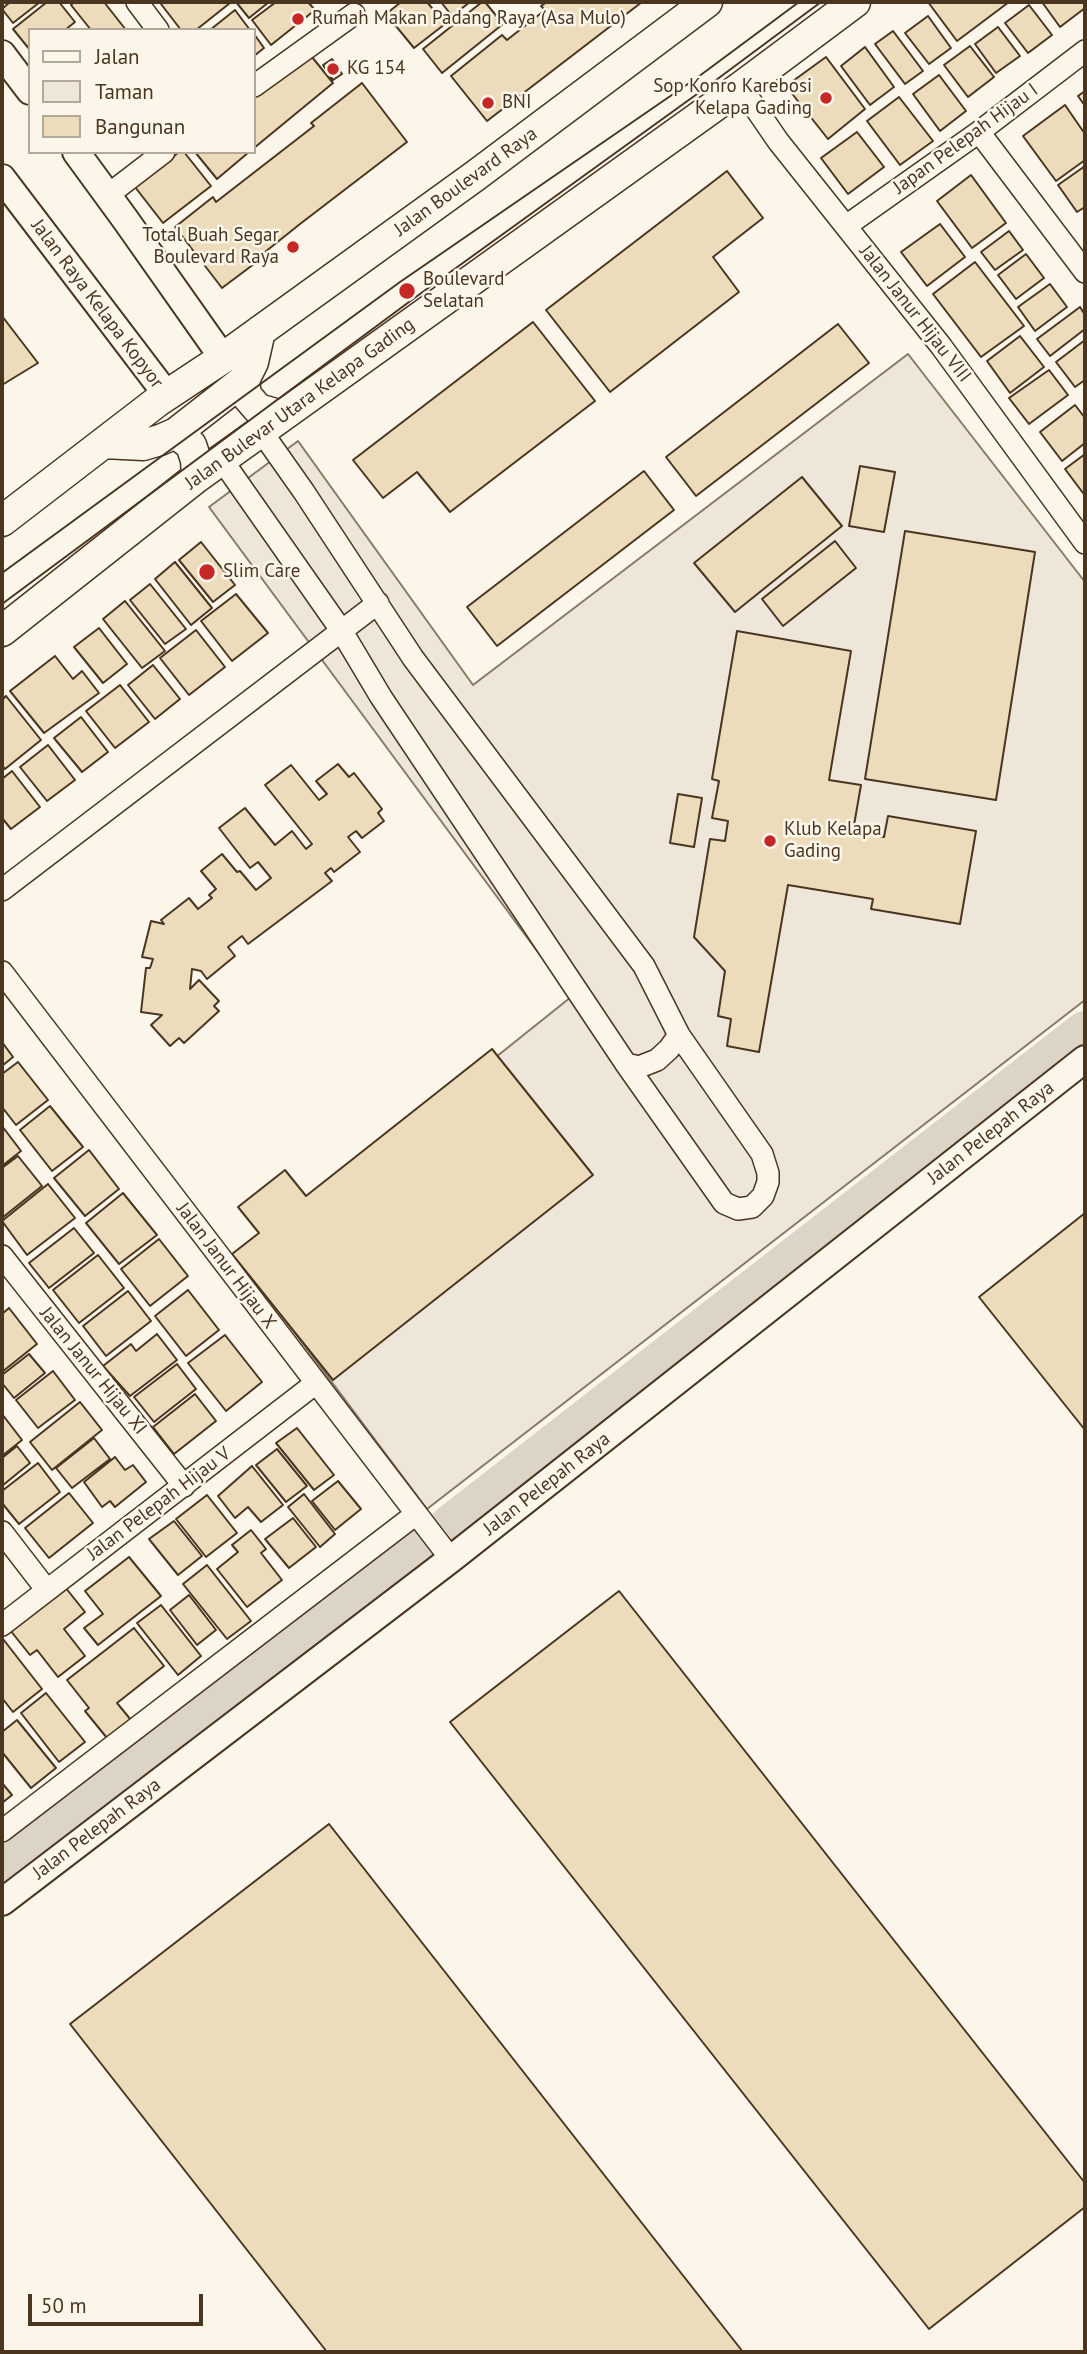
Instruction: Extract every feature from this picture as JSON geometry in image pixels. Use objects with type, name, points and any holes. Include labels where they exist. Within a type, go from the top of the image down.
[{"type":"main road","points":[[741,87],[855,2]]},
{"type":"main road","name":"Jalan Boulevard Raya","points":[[223,358],[475,176],[688,8]]},
{"type":"main road","name":"Jalan Bulevar Utara Kelapa Gading","points":[[2,631],[197,477],[741,87]]},
{"type":"main road","points":[[103,443],[143,444],[176,433],[244,380],[253,362],[260,331]]},
{"type":"main road","points":[[2,521],[167,395],[223,358]]},
{"type":"main road","points":[[244,380],[246,395],[271,424]]},
{"type":"main road","points":[[176,433],[191,445],[197,460],[197,477]]},
{"type":"street","points":[[137,2],[156,28]]},
{"type":"street","points":[[256,85],[354,14]]},
{"type":"street","name":"Japan Pelepah Hijau I","points":[[846,226],[979,132],[1085,51]]},
{"type":"street","points":[[2,54],[28,88]]},
{"type":"street","name":"Jalan Janur Hijau VIII","points":[[741,87],[778,141],[941,346],[1085,543]]},
{"type":"street","points":[[979,132],[1085,272]]},
{"type":"street","points":[[77,154],[223,358]]},
{"type":"street","points":[[108,195],[161,154]]},
{"type":"street","name":"Jalan Raya Kelapa Kopyor","points":[[2,178],[167,395]]},
{"type":"street","points":[[222,460],[341,630],[381,697],[626,1064],[724,1203],[738,1209],[752,1207],[763,1196],[768,1182],[762,1154],[679,1035],[644,966],[413,658],[271,424]]},
{"type":"street","points":[[2,890],[378,603]]},
{"type":"street","name":"Jalan Janur Hijau X","points":[[2,972],[452,1559]]},
{"type":"street","points":[[626,1064],[639,1067],[657,1060],[679,1035]]},
{"type":"street","name":"Jalan Pelepah Raya","points":[[2,1902],[452,1559],[1085,1059]]},
{"type":"street","name":"Jalan Janur Hijau XI","points":[[2,1256],[184,1486]]},
{"type":"street","name":"Jalan Pelepah Hijau V","points":[[2,1625],[316,1383]]},
{"type":"street","points":[[2,1831],[423,1523]]},
{"type":"street","points":[[2,1532],[46,1590]]},
{"type":"green space","name":"Klub Kelapa Gading","points":[[908,354],[1085,582],[1085,1000],[427,1509],[241,1261],[571,997],[209,507],[298,441],[473,685]]},
{"type":"building","points":[[10,2],[40,2],[13,23],[2,9]]},
{"type":"building","points":[[47,2],[59,2],[75,22],[68,28],[28,28],[28,48],[13,29]]},
{"type":"building","points":[[74,2],[104,2],[124,28],[89,28],[71,5]]},
{"type":"building","points":[[236,2],[269,2],[249,18]]},
{"type":"building","points":[[276,2],[308,2],[315,10],[271,45],[252,20]]},
{"type":"building","points":[[401,2],[427,2],[445,24],[414,48],[386,14]]},
{"type":"building","points":[[441,2],[470,2],[452,16]]},
{"type":"building","points":[[485,2],[503,24],[442,73],[423,49]]},
{"type":"building","points":[[547,2],[642,2],[487,121],[451,76],[502,35],[507,40],[545,10],[541,6]]},
{"type":"building","points":[[928,2],[1009,2],[957,41]]},
{"type":"building","points":[[1042,2],[1085,2],[1085,8],[1060,27]]},
{"type":"building","points":[[230,3],[199,28],[179,28],[161,4]]},
{"type":"building","points":[[1029,5],[1052,35],[1028,53],[1005,23]]},
{"type":"building","points":[[235,10],[248,28],[212,28]]},
{"type":"building","points":[[928,16],[951,48],[929,64],[905,33]]},
{"type":"building","points":[[998,27],[1020,56],[996,73],[975,44]]},
{"type":"building","points":[[893,31],[923,71],[905,84],[875,44]]},
{"type":"building","points":[[256,37],[264,48],[256,54]]},
{"type":"building","points":[[970,46],[994,77],[968,97],[944,65]]},
{"type":"building","points":[[865,47],[894,87],[870,105],[841,66]]},
{"type":"building","points":[[308,52],[333,83],[256,146],[256,94]]},
{"type":"building","name":"Sop Konro Karebosi Kelapa Gading","points":[[826,57],[865,109],[828,139],[786,86]]},
{"type":"building","name":"KG 154","points":[[332,59],[342,74],[333,80],[323,65]]},
{"type":"building","points":[[939,75],[966,111],[940,131],[913,94]]},
{"type":"building","points":[[362,83],[407,142],[222,288],[175,227],[213,197],[216,202],[314,126],[311,123]]},
{"type":"building","points":[[1085,91],[1085,106],[1078,96]]},
{"type":"building","points":[[899,97],[933,141],[900,165],[867,121]]},
{"type":"building","points":[[1065,105],[1085,134],[1085,160],[1056,181],[1023,136]]},
{"type":"building","points":[[857,132],[884,167],[848,194],[821,158]]},
{"type":"building","points":[[176,154],[186,154],[211,186],[163,223],[135,187]]},
{"type":"building","points":[[197,154],[247,154],[217,179]]},
{"type":"building","points":[[1085,166],[1085,207],[1077,212],[1058,185]]},
{"type":"building","points":[[727,171],[763,218],[713,257],[739,292],[610,392],[546,310]]},
{"type":"building","points":[[971,175],[1006,223],[972,248],[937,201]]},
{"type":"building","points":[[940,224],[965,257],[927,286],[901,252]]},
{"type":"building","points":[[1009,231],[1023,250],[995,270],[981,252]]},
{"type":"building","points":[[1026,254],[1044,278],[1016,299],[998,275]]},
{"type":"building","points":[[975,262],[1024,326],[981,357],[933,294]]},
{"type":"building","points":[[1050,284],[1067,307],[1035,331],[1018,307]]},
{"type":"building","points":[[1080,307],[1085,315],[1085,329],[1050,356],[1037,339]]},
{"type":"building","points":[[2,316],[38,363],[2,385]]},
{"type":"building","points":[[533,322],[595,401],[450,512],[417,472],[383,498],[353,460]]},
{"type":"building","points":[[838,324],[869,363],[696,496],[666,457]]},
{"type":"building","points":[[1020,336],[1044,367],[1010,393],[987,361]]},
{"type":"building","points":[[1085,340],[1085,380],[1075,387],[1056,362]]},
{"type":"building","points":[[1049,370],[1068,395],[1029,424],[1009,398]]},
{"type":"building","points":[[1075,405],[1085,418],[1085,443],[1062,461],[1040,432]]},
{"type":"building","points":[[1085,454],[1085,491],[1083,493],[1065,469]]},
{"type":"building","points":[[860,466],[895,472],[884,532],[849,526]]},
{"type":"building","points":[[644,471],[674,510],[497,646],[467,607]]},
{"type":"building","points":[[802,477],[842,526],[735,612],[694,563]]},
{"type":"building","points":[[905,531],[1035,552],[996,800],[865,779]]},
{"type":"building","points":[[835,541],[856,568],[783,626],[762,599]]},
{"type":"building","name":"Slim Care","points":[[201,542],[235,585],[213,602],[179,560]]},
{"type":"building","points":[[175,562],[212,608],[191,625],[155,579]]},
{"type":"building","points":[[150,584],[186,629],[165,644],[130,600]]},
{"type":"building","points":[[236,594],[268,633],[232,661],[201,621]]},
{"type":"building","points":[[125,601],[165,651],[142,668],[103,619]]},
{"type":"building","points":[[99,628],[127,664],[103,683],[74,647]]},
{"type":"building","points":[[196,630],[225,667],[189,695],[160,658]]},
{"type":"building","points":[[737,631],[851,651],[829,780],[861,785],[853,831],[884,837],[888,816],[976,831],[960,924],[871,909],[873,899],[788,885],[759,1052],[727,1046],[731,1019],[718,1016],[725,971],[694,937],[710,839],[725,841],[728,821],[712,818],[719,781],[712,779]]},
{"type":"building","points":[[55,656],[73,679],[82,671],[99,693],[44,733],[10,691]]},
{"type":"building","points":[[153,665],[180,699],[155,719],[128,685]]},
{"type":"building","points":[[120,685],[149,722],[115,748],[86,711]]},
{"type":"building","points":[[6,696],[41,740],[5,769],[2,765],[2,700]]},
{"type":"building","points":[[81,717],[108,752],[82,772],[54,738]]},
{"type":"building","points":[[48,745],[75,780],[47,801],[20,767]]},
{"type":"building","points":[[338,764],[349,777],[354,773],[382,809],[378,813],[384,821],[362,838],[356,831],[348,837],[360,852],[334,872],[331,868],[325,873],[332,881],[248,944],[242,936],[228,947],[235,956],[207,979],[201,971],[192,969],[190,989],[199,980],[219,1001],[214,1006],[219,1011],[184,1043],[179,1038],[170,1046],[151,1025],[162,1015],[141,1012],[146,968],[150,968],[153,959],[142,957],[151,921],[164,924],[161,920],[189,898],[198,909],[212,898],[209,895],[216,889],[201,871],[222,854],[256,890],[271,878],[258,862],[250,868],[219,828],[245,808],[275,845],[292,831],[306,849],[312,844],[265,785],[291,765],[319,800],[327,794],[316,781]]},
{"type":"building","points":[[12,771],[40,807],[11,829],[2,818],[2,779]]},
{"type":"building","points":[[678,794],[702,798],[694,847],[670,843]]},
{"type":"building","points":[[2,1042],[13,1057],[2,1066]]},
{"type":"building","points":[[492,1049],[593,1175],[333,1380],[232,1254],[259,1233],[238,1207],[285,1170],[306,1196]]},
{"type":"building","points":[[18,1062],[48,1100],[16,1125],[2,1107],[2,1074]]},
{"type":"building","points":[[50,1106],[83,1147],[52,1171],[20,1130]]},
{"type":"building","points":[[2,1126],[21,1151],[2,1166]]},
{"type":"building","points":[[89,1150],[119,1189],[85,1216],[54,1178]]},
{"type":"building","points":[[18,1156],[42,1186],[2,1218],[2,1168]]},
{"type":"building","points":[[48,1184],[75,1218],[27,1255],[2,1221]]},
{"type":"building","points":[[123,1193],[157,1235],[119,1264],[86,1223]]},
{"type":"building","points":[[1085,1213],[1085,1430],[979,1297]]},
{"type":"building","points":[[74,1228],[94,1253],[49,1288],[29,1263]]},
{"type":"building","points":[[159,1239],[188,1276],[150,1306],[121,1269]]},
{"type":"building","points":[[98,1255],[124,1288],[79,1323],[53,1290]]},
{"type":"building","points":[[188,1290],[219,1330],[186,1356],[155,1316]]},
{"type":"building","points":[[128,1291],[151,1321],[106,1356],[83,1326]]},
{"type":"building","points":[[9,1308],[37,1344],[2,1372],[2,1314]]},
{"type":"building","points":[[157,1334],[177,1360],[130,1396],[103,1366],[131,1344],[136,1351]]},
{"type":"building","points":[[225,1335],[262,1382],[226,1411],[188,1363]]},
{"type":"building","points":[[29,1354],[45,1373],[14,1398],[2,1383],[2,1375]]},
{"type":"building","points":[[177,1364],[196,1389],[154,1422],[134,1397]]},
{"type":"building","points":[[53,1371],[75,1400],[38,1428],[16,1400]]},
{"type":"building","points":[[195,1394],[216,1421],[174,1454],[153,1427]]},
{"type":"building","points":[[80,1402],[102,1430],[52,1470],[30,1442]]},
{"type":"building","points":[[2,1414],[22,1440],[2,1456]]},
{"type":"building","points":[[297,1428],[334,1475],[314,1490],[276,1443]]},
{"type":"building","points":[[94,1438],[110,1459],[72,1488],[56,1468]]},
{"type":"building","points":[[17,1446],[30,1463],[2,1486],[2,1458]]},
{"type":"building","points":[[277,1449],[307,1486],[286,1502],[256,1465]]},
{"type":"building","points":[[115,1457],[125,1470],[133,1465],[146,1482],[115,1507],[110,1501],[102,1507],[84,1482]]},
{"type":"building","points":[[38,1463],[60,1492],[19,1524],[2,1503],[2,1491]]},
{"type":"building","points":[[252,1466],[283,1505],[261,1522],[248,1507],[235,1518],[218,1496]]},
{"type":"building","points":[[338,1481],[361,1509],[335,1530],[312,1501]]},
{"type":"building","points":[[69,1493],[93,1523],[49,1558],[25,1528]]},
{"type":"building","points":[[304,1494],[335,1534],[320,1547],[288,1507]]},
{"type":"building","points":[[207,1495],[237,1533],[206,1557],[176,1519]]},
{"type":"building","points":[[293,1518],[316,1547],[289,1568],[265,1539]]},
{"type":"building","points":[[174,1521],[202,1556],[178,1575],[149,1539]]},
{"type":"building","points":[[251,1530],[266,1549],[261,1553],[282,1580],[247,1607],[217,1569],[238,1552],[232,1545]]},
{"type":"building","points":[[129,1557],[161,1596],[98,1645],[84,1628],[103,1614],[85,1591]]},
{"type":"building","points":[[207,1565],[251,1621],[227,1639],[183,1584]]},
{"type":"building","points":[[65,1587],[85,1612],[64,1629],[85,1656],[58,1677],[37,1650],[30,1655],[10,1630]]},
{"type":"building","points":[[619,1591],[1085,2183],[1085,2207],[929,2329],[450,1722]]},
{"type":"building","points":[[189,1595],[216,1630],[197,1645],[170,1610]]},
{"type":"building","points":[[161,1605],[201,1656],[178,1675],[137,1623]]},
{"type":"building","points":[[134,1628],[164,1666],[117,1703],[131,1720],[107,1738],[85,1711],[89,1708],[67,1680]]},
{"type":"building","points":[[3,1639],[42,1689],[13,1712],[2,1698]]},
{"type":"building","points":[[46,1693],[85,1742],[59,1762],[21,1713]]},
{"type":"building","points":[[17,1720],[56,1768],[31,1788],[2,1752],[2,1732]]},
{"type":"building","points":[[2,1783],[12,1795],[2,1803]]},
{"type":"building","points":[[329,1824],[743,2352],[327,2352],[70,2024]]},
{"type":"waterway","points":[[450,1526],[1085,1032]]},
{"type":"waterway","points":[[2,1870],[419,1549]]},
{"type":"tram line","points":[[2,573],[400,282],[698,77],[799,2]]},
{"type":"tram line","points":[[2,604],[413,299],[821,2]]},
{"type":"place","name":"Rumah Makan Padang Raya (Asa Mulo)","points":[[298,19]]},
{"type":"place","name":"KG 154","points":[[333,69]]},
{"type":"place","name":"Sop Konro Karebosi Kelapa Gading","points":[[826,98]]},
{"type":"place","name":"BNI","points":[[488,103]]},
{"type":"place","name":"Total Buah Segar Boulevard Raya","points":[[293,247]]},
{"type":"place","name":"Boulevard Selatan","points":[[407,291]]},
{"type":"place","name":"Slim Care","points":[[207,572]]},
{"type":"place","name":"Klub Kelapa Gading","points":[[770,841]]}]
